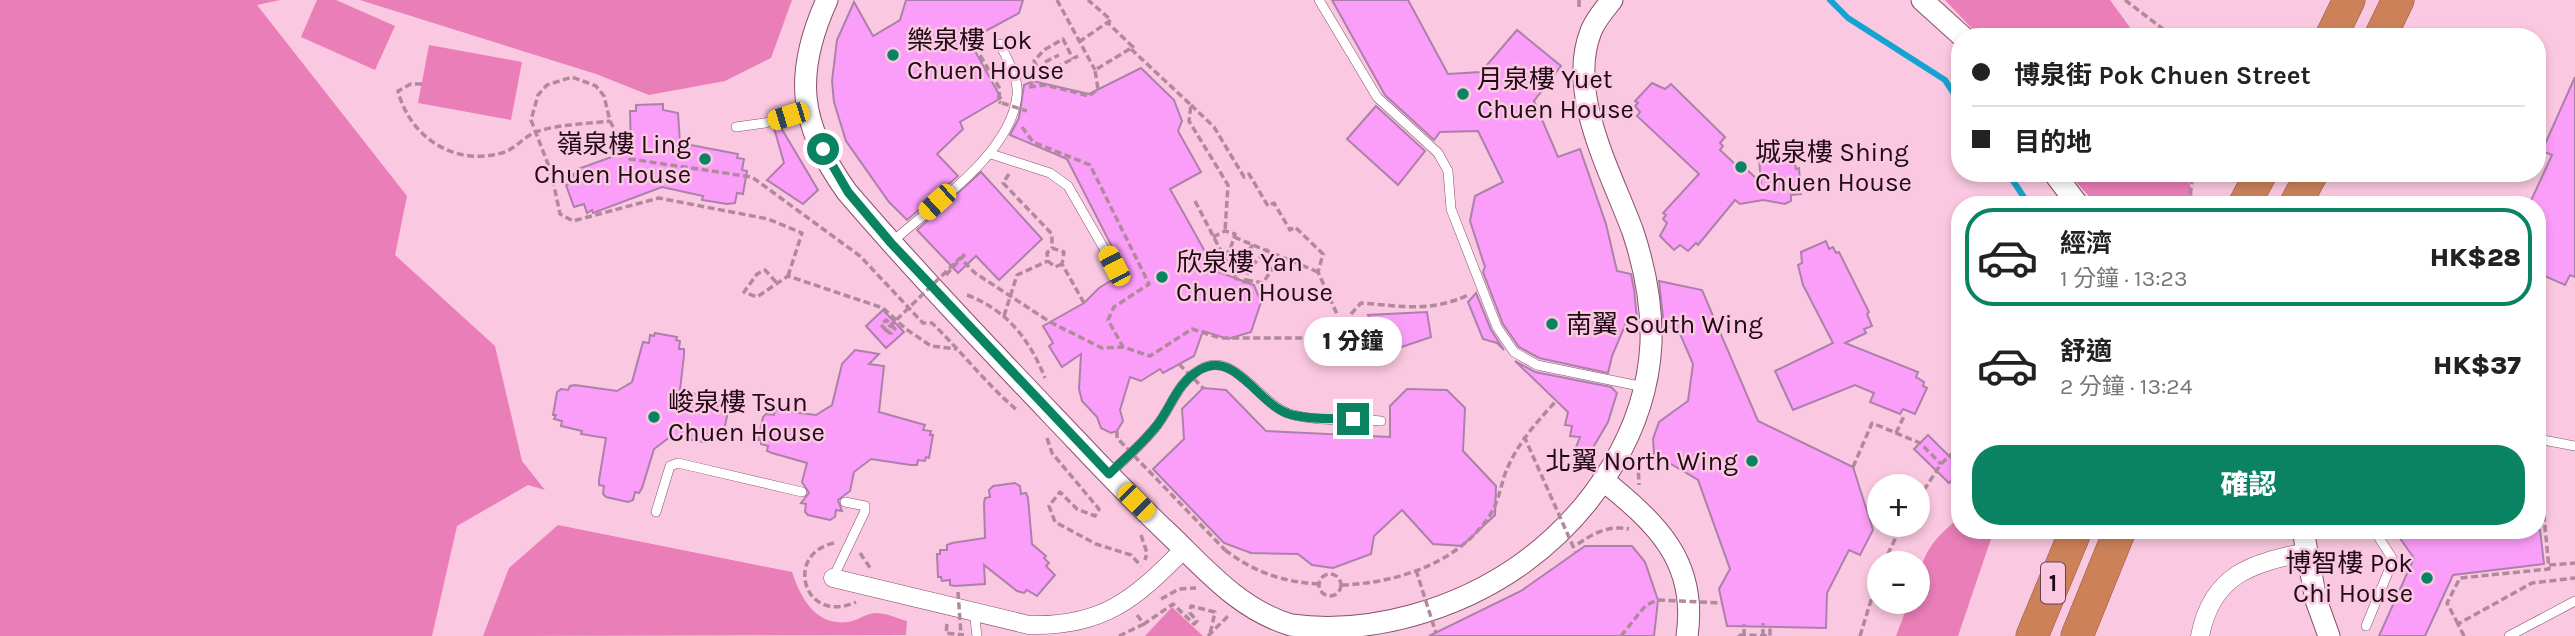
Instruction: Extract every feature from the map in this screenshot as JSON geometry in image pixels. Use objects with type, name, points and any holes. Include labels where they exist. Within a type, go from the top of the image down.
[{"type":"highway","points":[[2335,28],[2349,0]]},
{"type":"highway","points":[[2384,28],[2398,0]]},
{"type":"highway","name":"1","points":[[2032,636],[2072,539]]},
{"type":"highway","name":"1","points":[[2077,636],[2116,539]]},
{"type":"highway","points":[[2089,636],[2101,576]]},
{"type":"street","points":[[827,0],[806,56],[805,83],[808,109],[834,174],[891,243],[1109,474],[1184,549],[1239,600],[1296,631],[1328,634],[1362,631],[1404,622],[1471,595],[1511,571],[1543,547],[1576,516],[1603,480],[1628,435],[1644,387],[1651,333],[1644,273],[1595,135],[1585,78],[1590,33],[1612,0]]},
{"type":"street","points":[[1922,0],[1953,28]]},
{"type":"street","points":[[1603,480],[1658,528],[1673,551],[1687,592],[1687,636]]},
{"type":"street","points":[[2305,539],[2316,600],[2329,636]]},
{"type":"street","points":[[833,578],[1029,625],[1083,621],[1132,599],[1184,549]]},
{"type":"street","points":[[2200,636],[2214,599],[2235,575],[2252,564],[2307,552]]},
{"type":"lane","points":[[1319,0],[1377,97],[1438,153],[1448,171],[1451,209],[1497,327],[1514,352],[1548,368],[1644,387]]},
{"type":"lane","points":[[891,243],[990,154],[1008,123],[1017,95],[1015,75],[1000,44]]},
{"type":"lane","points":[[736,127],[765,123],[808,109]]},
{"type":"lane","points":[[990,154],[1050,173],[1068,186],[1114,266]]},
{"type":"lane","points":[[1109,474],[1156,427],[1178,388],[1195,372],[1213,365],[1233,370],[1270,404],[1288,414],[1381,421]]},
{"type":"lane","points":[[2546,441],[2575,446]]},
{"type":"lane","points":[[656,512],[665,474],[670,466],[678,463],[802,492]]},
{"type":"lane","points":[[833,578],[865,511],[864,506],[845,502]]},
{"type":"lane","points":[[2366,626],[2391,565],[2392,558],[2380,539]]},
{"type":"lane","points":[[2509,636],[2575,601]]},
{"type":"lane","points":[[974,611],[977,636]]},
{"type":"path","points":[[1057,0],[1095,70],[1098,89],[1089,96],[1046,85],[1028,87],[1032,80],[1079,56]]},
{"type":"path","points":[[1079,42],[1111,20],[1088,0]]},
{"type":"path","points":[[1579,0],[1579,13]]},
{"type":"path","points":[[2125,0],[2162,28]]},
{"type":"path","points":[[1108,23],[1133,47],[1131,49],[1214,127],[1244,177],[1249,174],[1268,206],[1274,203],[1290,230],[1295,227],[1323,254],[1318,272],[1337,314]]},
{"type":"path","points":[[1042,75],[1034,61],[1044,50],[1063,39],[1073,59]]},
{"type":"path","points":[[982,46],[980,55],[1000,89],[998,101],[1027,111]]},
{"type":"path","points":[[1095,70],[1131,49]]},
{"type":"path","points":[[1045,62],[1059,55]]},
{"type":"path","points":[[1052,59],[1057,67]]},
{"type":"path","points":[[788,276],[802,233],[768,219],[659,198],[573,221],[560,214],[551,172],[531,120],[538,95],[559,79],[584,79],[596,86],[610,108],[610,121],[630,159],[752,177],[845,243],[923,323],[932,323],[959,349],[994,391],[1021,414]]},
{"type":"path","points":[[422,85],[411,84],[398,91],[401,105],[422,135],[445,149],[471,156],[489,156],[523,143],[534,132],[610,121]]},
{"type":"path","points":[[1191,105],[1189,121],[1228,185],[1225,231]]},
{"type":"path","points":[[1017,162],[1003,183],[1052,234],[1052,248],[1047,253],[1048,261],[1055,267],[1062,264]]},
{"type":"path","points":[[1195,201],[1236,279],[1244,282],[1249,269],[1268,249]]},
{"type":"path","points":[[1213,237],[1225,231],[1235,234],[1234,237],[1318,272]]},
{"type":"path","points":[[1224,257],[1234,237]]},
{"type":"path","points":[[1236,279],[1240,261],[1253,245]]},
{"type":"path","points":[[1052,248],[1064,251],[1062,264],[1084,303]]},
{"type":"path","points":[[1236,279],[1263,283],[1280,255]]},
{"type":"path","points":[[886,330],[965,256]]},
{"type":"path","points":[[942,278],[965,256]]},
{"type":"path","points":[[965,256],[975,273],[1050,322],[1102,348],[1123,346]]},
{"type":"path","points":[[1048,261],[1017,275],[1004,316],[1033,347],[1050,387]]},
{"type":"path","points":[[776,282],[765,270],[757,274],[744,292],[757,297],[766,294],[776,282],[788,276],[883,308],[931,346],[959,349]]},
{"type":"path","points":[[1351,314],[1361,303],[1426,307],[1446,305],[1475,291]]},
{"type":"path","points":[[888,322],[895,330],[891,334],[881,325],[893,317]]},
{"type":"path","points":[[1242,338],[1314,338]]},
{"type":"path","points":[[1180,364],[1203,388]]},
{"type":"path","points":[[1342,585],[1372,583],[1416,570],[1462,546],[1486,521],[1524,436],[1556,401]]},
{"type":"path","points":[[1896,433],[1905,414]]},
{"type":"path","points":[[1853,467],[1872,423],[1920,443],[1941,464]]},
{"type":"path","points":[[1038,430],[1046,438],[1052,453],[1099,509],[1095,516],[1077,509],[1060,492],[1049,506],[1055,522],[1096,544],[1131,555],[1170,592]]},
{"type":"path","points":[[1117,431],[1117,438],[1225,550],[1241,562],[1278,579],[1319,584]]},
{"type":"path","points":[[1524,436],[1576,553]]},
{"type":"path","points":[[1930,481],[1951,455]]},
{"type":"path","points":[[1552,515],[1561,506]]},
{"type":"path","points":[[1618,527],[1628,529],[1638,537]]},
{"type":"path","points":[[2464,636],[2447,603],[2460,578],[2549,569],[2546,536]]},
{"type":"path","points":[[2549,565],[2575,563]]},
{"type":"path","points":[[1416,570],[1436,633]]},
{"type":"path","points":[[1330,573],[1339,577],[1342,585],[1339,592],[1331,596],[1322,592],[1319,584],[1322,577],[1330,573]]},
{"type":"path","points":[[2458,624],[2532,583],[2575,578]]},
{"type":"path","points":[[958,592],[961,635],[946,633],[947,624],[958,625]]},
{"type":"path","points":[[1668,593],[1668,604]]},
{"type":"path","points":[[1417,601],[1430,595]]},
{"type":"path","points":[[1621,636],[1646,605],[1658,600],[1722,603]]},
{"type":"path","points":[[1119,636],[1144,624],[1173,604],[1194,624],[1197,621],[1190,613],[1191,606],[1215,612],[1209,635]]},
{"type":"path","points":[[1860,636],[1867,613]]},
{"type":"path","points":[[1137,615],[1144,624]]},
{"type":"path","points":[[1209,635],[1227,616],[1238,622]]},
{"type":"path","points":[[1763,623],[1763,636]]},
{"type":"path","points":[[1744,624],[1741,636],[1770,636],[1770,625]]},
{"type":"shaded area","points":[[0,0],[280,0],[257,5],[407,196],[395,255],[495,346],[522,461],[545,490],[528,485],[457,526],[432,636],[0,636]]},
{"type":"shaded area","points":[[317,0],[336,0],[395,26],[375,70],[301,37]]},
{"type":"shaded area","points":[[360,0],[792,0],[771,58],[725,81],[649,95],[596,74]]},
{"type":"shaded area","points":[[1945,0],[2110,0],[2130,28],[1971,28]]},
{"type":"shaded area","points":[[429,45],[522,62],[511,120],[418,103]]},
{"type":"shaded area","points":[[2076,182],[2189,182],[2193,196],[2089,196]]},
{"type":"shaded area","points":[[558,525],[792,572],[805,601],[811,609],[827,620],[848,622],[871,614],[886,614],[907,621],[906,635],[483,636],[509,568]]},
{"type":"shaded area","points":[[1951,526],[1951,539],[1991,539],[1958,636],[1896,636],[1904,614],[1930,614],[1928,551]]},
{"type":"shaded area","points":[[1172,607],[1203,636],[1145,636]]},
{"type":"building","points":[[906,0],[1023,0],[1019,13],[980,34],[975,51],[1001,98],[960,122],[963,129],[937,154],[958,176],[907,220],[889,202],[846,141],[834,102],[832,81],[837,40],[854,2],[873,36],[900,20]]},
{"type":"building","points":[[1332,0],[1408,0],[1448,74],[1481,72],[1517,30],[1561,66],[1534,101],[1558,157],[1580,149],[1606,224],[1617,271],[1631,274],[1634,289],[1637,319],[1629,316],[1612,356],[1608,373],[1539,358],[1519,347],[1503,324],[1483,272],[1485,267],[1470,221],[1475,196],[1503,182],[1478,131],[1440,132],[1434,140],[1385,95]]},
{"type":"building","points":[[1141,68],[1174,100],[1182,121],[1178,131],[1201,172],[1170,189],[1216,271],[1254,285],[1261,302],[1251,332],[1228,339],[1203,331],[1194,356],[1163,373],[1160,369],[1141,381],[1130,377],[1120,410],[1123,421],[1117,431],[1111,433],[1101,428],[1097,417],[1082,401],[1079,389],[1081,354],[1062,367],[1049,346],[1053,343],[1043,326],[1084,303],[1099,288],[1125,272],[1067,159],[1010,135],[1019,118],[1024,85],[1033,81],[1089,94]]},
{"type":"building","points":[[2575,77],[2575,277],[2570,275],[2565,285],[2546,277],[2546,196],[2533,196],[2540,182],[2546,182],[2546,168],[2552,155],[2546,153],[2546,142]]},
{"type":"building","name":"城泉樓 Shing Chuen House","points":[[1652,83],[1665,89],[1671,84],[1725,137],[1720,143],[1723,146],[1720,150],[1735,164],[1741,164],[1761,183],[1759,158],[1788,159],[1789,165],[1795,164],[1796,169],[1799,168],[1801,194],[1791,195],[1791,201],[1785,204],[1763,200],[1740,204],[1735,200],[1698,245],[1696,243],[1688,251],[1680,245],[1674,250],[1660,236],[1667,223],[1663,219],[1666,215],[1663,213],[1699,174],[1637,116],[1640,112],[1635,101]]},
{"type":"building","name":"嶺泉樓 Ling Chuen House","points":[[663,104],[663,110],[678,113],[680,143],[738,154],[737,158],[744,159],[742,170],[747,171],[743,194],[737,193],[735,203],[727,204],[702,200],[703,196],[662,187],[593,213],[592,210],[587,213],[584,204],[574,207],[566,185],[576,181],[573,174],[580,172],[578,169],[631,150],[630,111],[636,111],[636,105]]},
{"type":"building","points":[[1376,106],[1425,151],[1398,185],[1347,139]]},
{"type":"building","points":[[780,126],[818,190],[803,204],[767,180],[784,163],[774,128]]},
{"type":"building","points":[[981,172],[1042,239],[999,280],[976,256],[958,273],[917,230]]},
{"type":"building","points":[[1826,241],[1829,249],[1833,247],[1836,253],[1839,252],[1869,312],[1867,314],[1872,326],[1864,329],[1866,333],[1845,343],[1918,372],[1916,377],[1924,382],[1923,386],[1927,388],[1915,414],[1903,409],[1900,414],[1870,402],[1874,393],[1855,385],[1793,410],[1775,371],[1833,343],[1803,285],[1798,265],[1802,263],[1801,252]]},
{"type":"building","name":"北翼 North Wing","points":[[1659,281],[1702,290],[1758,421],[1853,467],[1867,511],[1867,537],[1869,537],[1860,555],[1849,550],[1827,593],[1826,628],[1727,626],[1719,589],[1730,569],[1698,480],[1654,454],[1653,439],[1659,422],[1688,401],[1693,364],[1678,329],[1664,326]]},
{"type":"building","points":[[1476,293],[1491,330],[1504,350],[1497,343],[1483,339],[1468,302]]},
{"type":"building","points":[[883,310],[904,332],[886,348],[866,326]]},
{"type":"building","points":[[1427,312],[1431,337],[1387,352],[1368,315]]},
{"type":"building","name":"峻泉樓 Tsun Chuen House","points":[[655,333],[677,337],[676,340],[680,341],[679,349],[684,349],[680,390],[714,399],[719,401],[718,406],[726,408],[728,412],[723,435],[720,434],[719,438],[712,437],[711,442],[670,437],[654,449],[642,488],[639,493],[635,492],[633,500],[628,502],[606,497],[603,494],[604,486],[599,485],[599,480],[606,438],[581,434],[582,431],[561,426],[562,421],[554,419],[556,415],[553,415],[557,392],[561,389],[568,390],[575,385],[617,391],[632,382],[643,342],[649,343],[650,335],[654,336]]},
{"type":"building","points":[[855,350],[879,354],[869,364],[884,366],[879,412],[925,425],[923,430],[931,431],[930,435],[933,435],[929,458],[926,457],[925,461],[918,460],[917,465],[871,459],[854,472],[850,491],[838,500],[842,511],[836,510],[835,517],[830,520],[808,515],[805,512],[806,504],[801,503],[809,493],[802,482],[807,463],[767,451],[768,446],[758,440],[766,414],[774,415],[775,410],[816,415],[832,405],[842,364]]},
{"type":"building","points":[[1515,361],[1535,372],[1611,387],[1617,393],[1608,422],[1591,451],[1576,447],[1580,437],[1570,436],[1572,426],[1565,425],[1568,412]]},
{"type":"building","points":[[1203,388],[1226,390],[1266,431],[1390,437],[1390,406],[1407,389],[1447,390],[1465,408],[1463,451],[1496,486],[1495,515],[1462,546],[1433,544],[1402,510],[1374,536],[1371,554],[1333,568],[1312,565],[1298,554],[1251,553],[1224,543],[1153,469],[1184,439],[1182,409]]},
{"type":"building","points":[[1928,435],[1951,458],[1951,481],[1949,483],[1914,449]]},
{"type":"building","points":[[1015,483],[1020,486],[1021,494],[1026,493],[1028,498],[1032,544],[1046,556],[1044,558],[1049,563],[1046,566],[1055,575],[1037,596],[1027,590],[1024,593],[1017,591],[984,565],[985,584],[955,586],[950,585],[950,580],[942,581],[941,577],[938,577],[937,554],[940,554],[940,550],[947,550],[947,545],[952,543],[985,538],[984,503],[985,498],[990,497],[989,490],[993,486]]},
{"type":"building","name":"博智樓 Pok Chi House","points":[[2400,539],[2541,539],[2544,564],[2453,575],[2425,636],[2379,636],[2414,558]]},
{"type":"building","points":[[1585,546],[1632,546],[1645,562],[1658,600],[1654,636],[1429,636],[1521,591]]},
{"type":"waterway","points":[[1830,0],[1848,18],[1945,80],[1951,89]]},
{"type":"waterway","points":[[2014,182],[2023,196]]},
{"type":"place","name":"樂泉樓 Lok Chuen House","points":[[893,55]]},
{"type":"place","name":"月泉樓 Yuet Chuen House","points":[[1463,94]]},
{"type":"place","name":"嶺泉樓 Ling Chuen House","points":[[705,159]]},
{"type":"place","name":"城泉樓 Shing Chuen House","points":[[1741,167]]},
{"type":"place","name":"欣泉樓 Yan Chuen House","points":[[1162,277]]},
{"type":"place","name":"南翼 South Wing","points":[[1552,324]]},
{"type":"place","name":"峻泉樓 Tsun Chuen House","points":[[654,417]]},
{"type":"place","name":"北翼 North Wing","points":[[1752,461]]},
{"type":"place","name":"博智樓 Pok Chi House","points":[[2427,578]]},
{"type":"route","points":[[823,149],[834,174],[891,243],[1109,474],[1156,427],[1178,388],[1204,367],[1224,366],[1233,370],[1270,404],[1288,414],[1353,419]]}]
